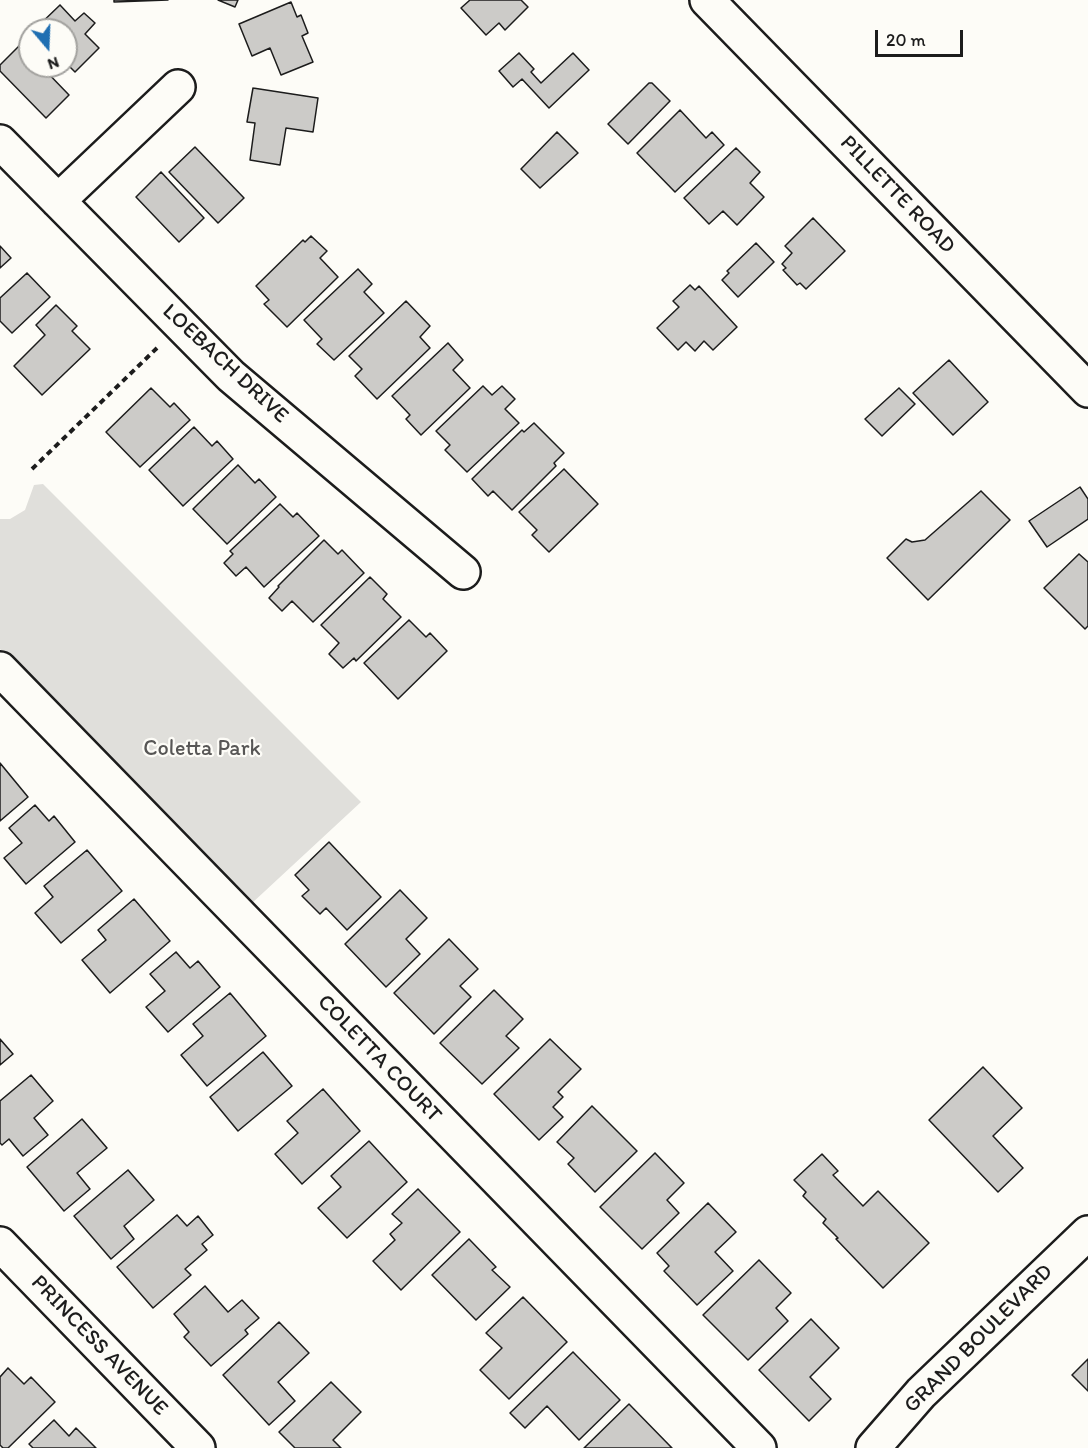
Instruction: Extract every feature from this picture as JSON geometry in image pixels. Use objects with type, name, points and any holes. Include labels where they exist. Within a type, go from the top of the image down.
[{"type":"street","name":"PILLETTE ROAD","points":[[706,0],[1088,390]]},
{"type":"street","points":[[58,201],[178,87]]},
{"type":"street","name":"LOEBACH DRIVE","points":[[0,142],[231,376],[463,572]]},
{"type":"street","name":"COLETTA COURT","points":[[0,669],[759,1448]]},
{"type":"street","name":"GRAND BOULEVARD","points":[[873,1448],[921,1393],[1088,1233]]},
{"type":"street","name":"PRINCESS AVENUE","points":[[0,1244],[198,1448]]},
{"type":"path","points":[[32,469],[161,343]]},
{"type":"green space","name":"Coletta Park","points":[[43,484],[361,802],[251,904],[0,649],[0,519],[10,519],[25,510],[34,485]]},
{"type":"building","points":[[114,0],[168,0],[114,2]]},
{"type":"building","points":[[218,0],[238,0],[235,7]]},
{"type":"building","points":[[470,0],[521,0],[528,7],[505,30],[499,23],[486,35],[461,8]]},
{"type":"building","points":[[291,2],[297,17],[301,15],[308,33],[302,36],[313,62],[281,75],[270,48],[252,56],[239,24]]},
{"type":"building","points":[[60,5],[72,18],[46,18]]},
{"type":"building","points":[[84,13],[95,23],[85,34],[99,48],[78,69],[78,18]]},
{"type":"building","points":[[18,47],[18,78],[53,78],[69,95],[46,118],[0,71],[0,65]]},
{"type":"building","points":[[519,53],[534,69],[531,72],[541,83],[573,53],[589,70],[549,108],[522,79],[513,87],[499,71]]},
{"type":"building","points":[[649,83],[652,83],[670,101],[628,144],[608,124]]},
{"type":"building","points":[[253,88],[318,98],[313,132],[286,128],[280,165],[250,160],[255,123],[247,122]]},
{"type":"building","points":[[680,110],[706,138],[712,132],[724,145],[675,192],[637,153]]},
{"type":"building","points":[[557,132],[578,153],[540,188],[521,169]]},
{"type":"building","points":[[195,147],[244,198],[218,223],[169,172]]},
{"type":"building","points":[[736,148],[760,172],[750,183],[764,197],[737,225],[723,211],[709,224],[684,198]]},
{"type":"building","points":[[161,172],[204,218],[179,242],[136,197]]},
{"type":"building","points":[[813,218],[845,251],[806,289],[800,283],[797,285],[783,270],[786,268],[782,264],[792,253],[785,246]]},
{"type":"building","points":[[311,236],[327,251],[320,258],[338,277],[287,327],[264,304],[269,300],[256,286],[303,240],[305,242]]},
{"type":"building","points":[[756,243],[774,262],[738,297],[722,280],[729,273],[727,271]]},
{"type":"building","points":[[0,246],[11,258],[0,268]]},
{"type":"building","points":[[358,269],[372,284],[364,292],[384,313],[334,360],[317,344],[322,339],[304,320]]},
{"type":"building","points":[[27,273],[50,297],[12,333],[0,321],[0,298]]},
{"type":"building","points":[[690,285],[695,290],[699,286],[737,327],[713,350],[704,341],[695,351],[686,342],[678,350],[657,328],[679,307],[673,301]]},
{"type":"building","points":[[406,301],[430,326],[420,337],[430,348],[377,399],[355,376],[362,369],[349,356]]},
{"type":"building","points":[[56,305],[77,326],[72,331],[90,349],[42,395],[14,366],[45,335],[36,325]]},
{"type":"building","points":[[448,343],[463,360],[453,370],[470,388],[421,435],[406,419],[410,415],[392,396]]},
{"type":"building","points":[[949,360],[988,402],[953,435],[913,393]]},
{"type":"building","points":[[483,386],[492,395],[502,386],[515,399],[505,409],[519,423],[467,472],[445,450],[450,445],[436,431]]},
{"type":"building","points":[[151,388],[170,407],[174,403],[190,420],[140,467],[106,432]]},
{"type":"building","points":[[899,388],[915,404],[882,436],[865,419]]},
{"type":"building","points":[[534,423],[564,453],[554,463],[556,466],[512,510],[493,491],[488,496],[472,479],[522,430],[524,432]]},
{"type":"building","points":[[194,427],[212,446],[217,441],[233,459],[183,506],[149,470]]},
{"type":"building","points":[[238,465],[255,483],[259,479],[276,497],[227,544],[193,509]]},
{"type":"building","points":[[564,469],[598,504],[549,552],[532,535],[537,530],[519,512]]},
{"type":"building","points":[[1080,487],[1088,499],[1088,519],[1047,547],[1029,521]]},
{"type":"building","points":[[981,491],[1010,520],[928,600],[887,558],[906,539],[912,542],[925,540]]},
{"type":"building","points":[[280,504],[293,517],[297,513],[319,536],[264,587],[246,567],[236,576],[224,563],[233,554],[230,551]]},
{"type":"building","points":[[324,540],[338,554],[342,550],[364,573],[313,622],[292,601],[282,611],[269,598]]},
{"type":"building","points":[[1079,554],[1088,562],[1088,626],[1085,629],[1044,588]]},
{"type":"building","points":[[370,577],[387,594],[383,599],[401,617],[356,661],[354,658],[343,668],[329,654],[339,643],[321,625]]},
{"type":"building","points":[[409,620],[426,637],[430,633],[447,651],[398,699],[364,663]]},
{"type":"building","points":[[0,763],[28,797],[0,821]]},
{"type":"building","points":[[35,805],[49,821],[54,816],[75,842],[26,884],[4,858],[22,843],[9,828]]},
{"type":"building","points":[[329,842],[381,897],[347,930],[326,908],[320,914],[302,896],[309,890],[295,875]]},
{"type":"building","points":[[87,850],[122,891],[61,943],[35,913],[53,897],[44,886]]},
{"type":"building","points":[[400,890],[427,918],[406,939],[420,954],[386,987],[345,944]]},
{"type":"building","points":[[134,899],[170,941],[110,993],[82,960],[106,940],[98,930]]},
{"type":"building","points":[[449,939],[478,969],[460,986],[471,997],[434,1034],[394,993]]},
{"type":"building","points":[[176,952],[190,968],[198,961],[220,987],[168,1032],[146,1007],[165,991],[150,974]]},
{"type":"building","points":[[494,990],[523,1019],[506,1036],[519,1048],[482,1084],[440,1043]]},
{"type":"building","points":[[230,993],[266,1036],[207,1086],[181,1055],[203,1036],[193,1024]]},
{"type":"building","points":[[0,1039],[13,1054],[0,1065]]},
{"type":"building","points":[[550,1039],[581,1069],[558,1092],[563,1097],[553,1107],[563,1117],[539,1140],[494,1094]]},
{"type":"building","points":[[263,1052],[292,1086],[238,1131],[210,1097]]},
{"type":"building","points":[[983,1067],[1022,1108],[993,1136],[1023,1168],[998,1192],[929,1120]]},
{"type":"building","points":[[31,1075],[53,1101],[34,1118],[48,1135],[23,1156],[9,1139],[2,1145],[0,1143],[0,1101]]},
{"type":"building","points":[[323,1089],[360,1131],[302,1184],[275,1154],[298,1133],[287,1121]]},
{"type":"building","points":[[592,1106],[637,1151],[595,1192],[568,1164],[574,1158],[557,1142]]},
{"type":"building","points":[[82,1119],[107,1148],[77,1173],[90,1189],[64,1211],[27,1167]]},
{"type":"building","points":[[369,1141],[407,1182],[347,1238],[318,1208],[341,1187],[331,1176]]},
{"type":"building","points":[[655,1153],[684,1183],[667,1200],[679,1213],[642,1249],[600,1207]]},
{"type":"building","points":[[822,1154],[838,1171],[833,1175],[863,1206],[878,1191],[929,1243],[883,1288],[836,1239],[838,1238],[823,1223],[826,1219],[803,1196],[806,1192],[794,1180]]},
{"type":"building","points":[[128,1170],[154,1200],[124,1226],[134,1239],[111,1259],[74,1216]]},
{"type":"building","points":[[418,1189],[460,1232],[401,1290],[373,1261],[395,1240],[390,1234],[402,1223],[392,1214]]},
{"type":"building","points":[[708,1203],[736,1232],[715,1252],[733,1271],[697,1305],[664,1271],[669,1266],[657,1253]]},
{"type":"building","points":[[177,1215],[187,1226],[198,1216],[213,1235],[202,1244],[207,1250],[185,1269],[191,1275],[153,1308],[117,1267]]},
{"type":"building","points":[[469,1239],[496,1267],[492,1270],[510,1287],[476,1320],[432,1275]]},
{"type":"building","points":[[759,1260],[791,1293],[776,1308],[788,1321],[748,1360],[703,1315]]},
{"type":"building","points":[[205,1286],[228,1312],[242,1300],[259,1318],[245,1330],[248,1334],[211,1366],[184,1337],[189,1332],[174,1314]]},
{"type":"building","points":[[523,1297],[567,1342],[509,1399],[480,1370],[502,1348],[486,1333]]},
{"type":"building","points":[[811,1319],[839,1348],[810,1377],[831,1399],[809,1421],[759,1370]]},
{"type":"building","points":[[279,1322],[309,1353],[278,1382],[295,1401],[269,1425],[223,1375]]},
{"type":"building","points":[[573,1352],[620,1400],[579,1440],[547,1406],[525,1428],[510,1413]]},
{"type":"building","points":[[1088,1359],[1088,1391],[1072,1375]]},
{"type":"building","points":[[8,1368],[24,1384],[31,1377],[55,1402],[8,1448],[3,1448],[0,1445],[0,1377]]},
{"type":"building","points":[[331,1382],[361,1412],[333,1440],[341,1448],[295,1448],[279,1432]]},
{"type":"building","points":[[629,1404],[672,1448],[584,1448]]},
{"type":"building","points":[[54,1420],[69,1436],[76,1428],[96,1448],[33,1448],[29,1444]]}]
